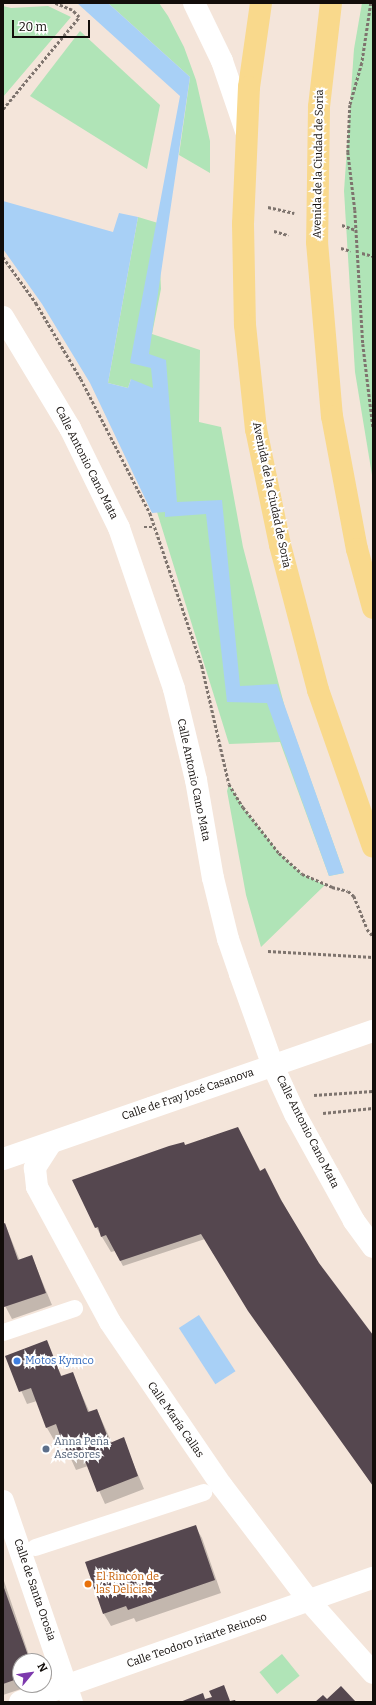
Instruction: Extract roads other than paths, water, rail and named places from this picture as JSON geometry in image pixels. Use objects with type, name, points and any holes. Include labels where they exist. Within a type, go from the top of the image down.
[{"type":"main road","name":"Avenida de la Ciudad de Soria","points":[[260,3],[249,87],[246,131],[244,224],[246,325],[256,429],[280,545],[318,690],[373,847]]},
{"type":"main road","name":"Avenida de la Ciudad de Soria","points":[[331,3],[318,107],[317,242],[332,416],[356,549],[373,608]]},
{"type":"street","name":"Avenida de la Ciudad de Soria","points":[[194,3],[222,61],[246,131]]},
{"type":"street","name":"Calle Antonio Cano Mata","points":[[3,316],[70,428],[119,528],[174,690],[196,780],[213,878],[228,939],[273,1066],[308,1140],[354,1220],[373,1247]]},
{"type":"street","name":"Calle de Fray José Casanova","points":[[3,1159],[373,1031]]},
{"type":"street","name":"Calle María Callas","points":[[51,1143],[37,1161],[34,1176],[43,1199],[91,1289],[149,1383],[200,1455],[310,1602],[373,1673]]},
{"type":"street","points":[[3,1332],[74,1308]]},
{"type":"street","points":[[35,1547],[203,1492]]},
{"type":"street","name":"Calle de Santa Orosia","points":[[3,1501],[70,1694]]},
{"type":"street","name":"Calle Teodoro Iriarte Reinoso","points":[[20,1702],[70,1694],[373,1578]]},
{"type":"water","points":[[77,3],[108,3],[190,77],[149,354],[166,360],[177,502],[222,500],[240,686],[277,684],[344,873],[329,876],[267,703],[227,702],[206,514],[165,517],[165,512],[152,513],[90,383],[42,304],[3,249],[3,201],[113,232],[119,213],[138,217],[108,383],[128,388],[131,379],[153,388],[151,368],[130,363],[180,96]]},
{"type":"water","points":[[199,1315],[235,1371],[215,1384],[179,1328]]},
{"type":"place","name":"Motos Kymco","points":[[17,1361]]},
{"type":"place","name":"Anna Peña Asesores","points":[[46,1449]]},
{"type":"place","name":"El Rincón de las Delicias","points":[[88,1584]]}]
